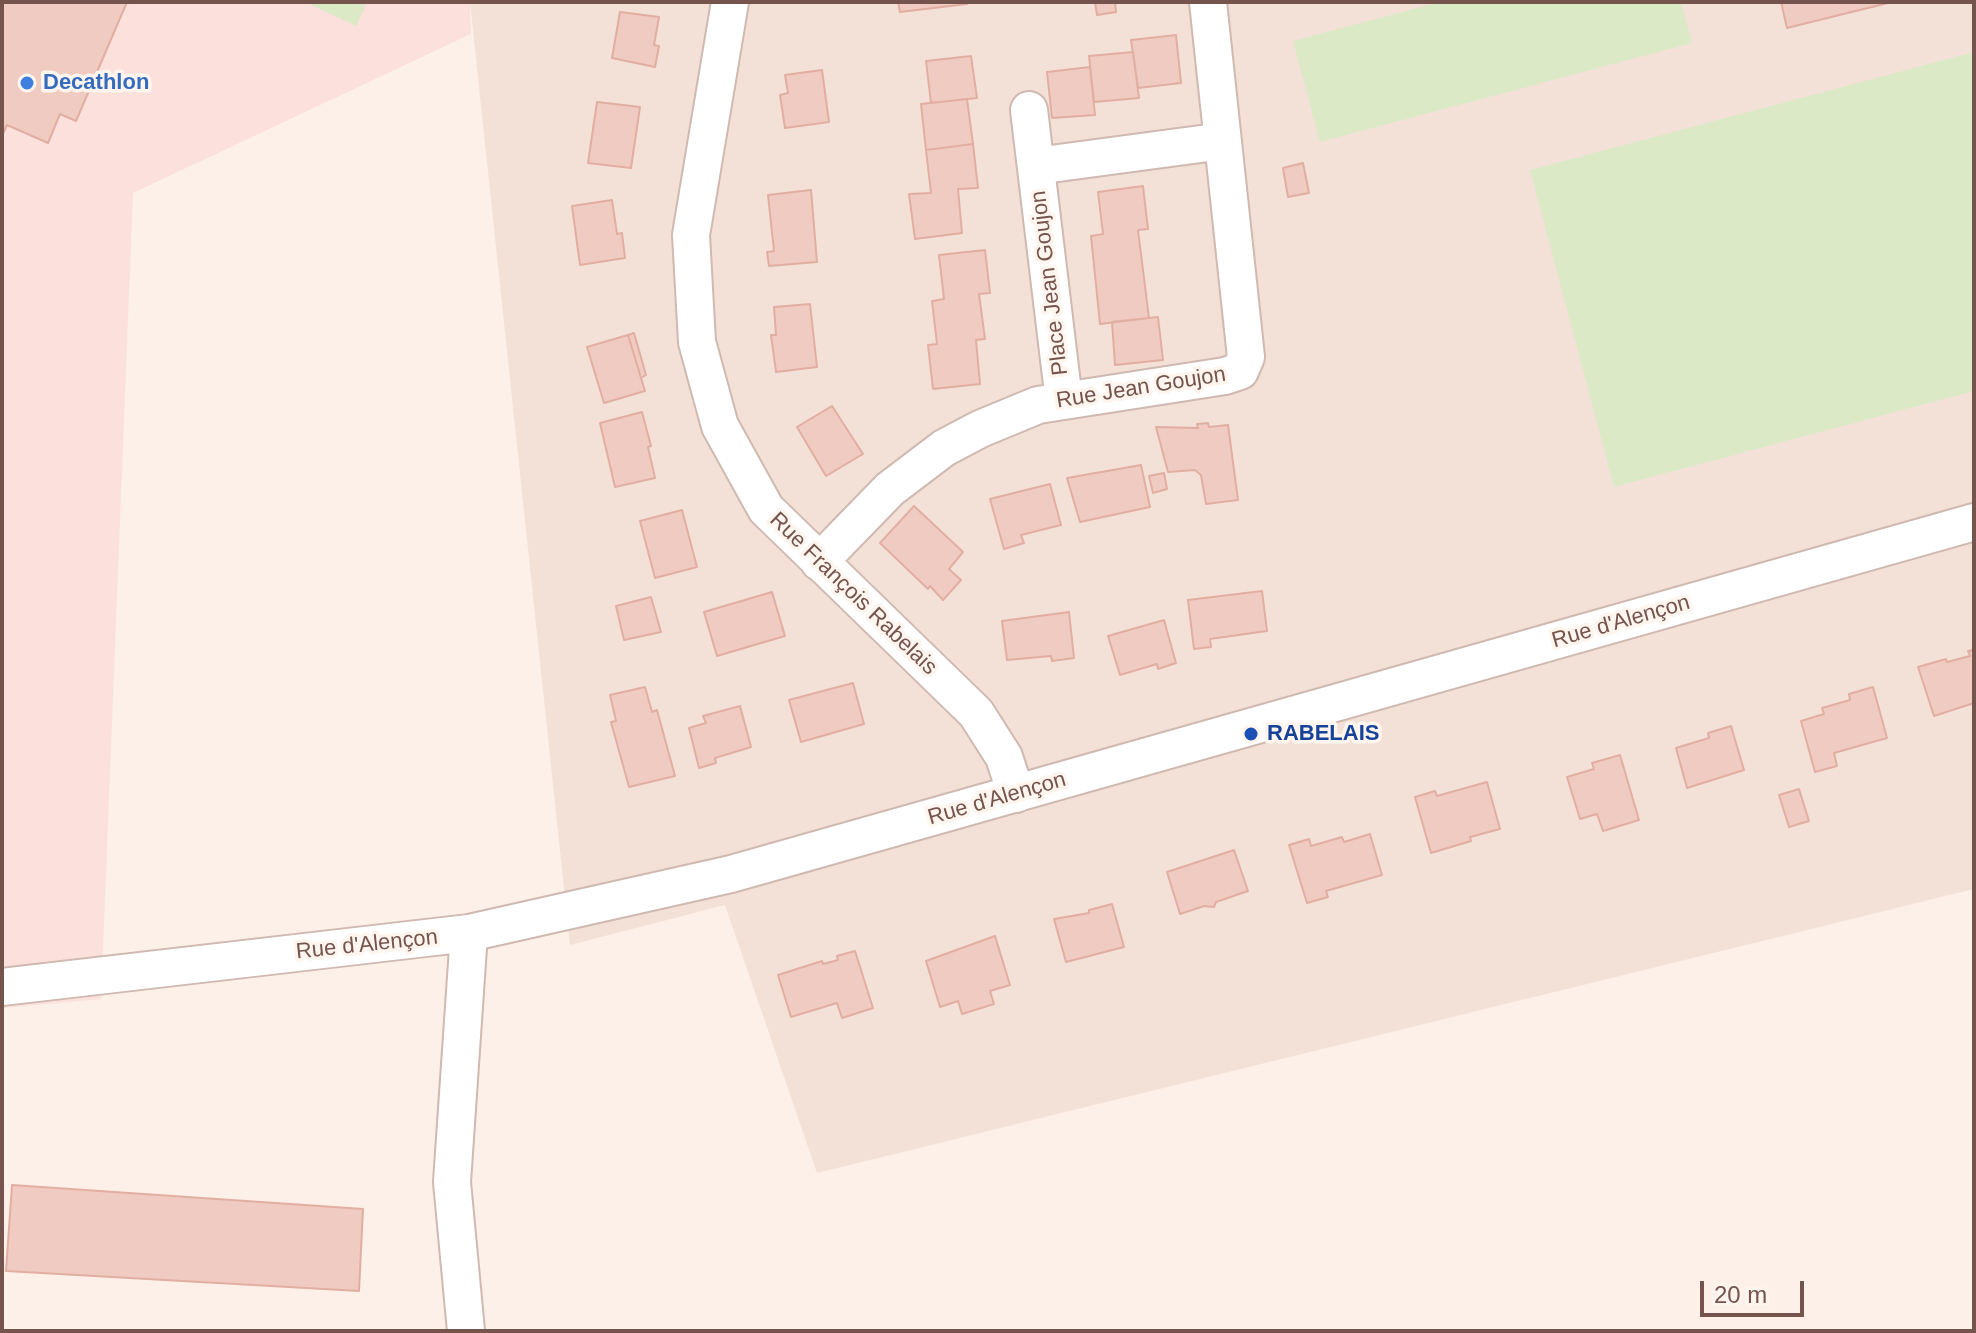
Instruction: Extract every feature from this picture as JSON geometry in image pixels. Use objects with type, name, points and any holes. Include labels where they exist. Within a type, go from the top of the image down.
[{"type":"street","name":"Rue François Rabelais","points":[[730,2],[691,235],[697,342],[720,426],[766,509],[976,713],[1004,757],[1016,794]]},
{"type":"street","name":"Rue Jean Goujon","points":[[819,562],[890,489],[944,448],[980,429],[1038,405],[1225,376],[1240,371],[1246,357],[1208,2]]},
{"type":"street","name":"Place Jean Goujon","points":[[1029,110],[1064,401]]},
{"type":"street","name":"Place Jean Goujon","points":[[1036,166],[1223,141]]},
{"type":"street","name":"Rue d'Alençon","points":[[2,987],[469,933],[731,874],[1974,522]]},
{"type":"street","points":[[466,1331],[452,1182],[469,933]]},
{"type":"shaded area","points":[[2,2],[470,2],[471,34],[133,193],[101,999],[2,1008]]},
{"type":"shaded area","points":[[470,2],[1974,2],[1974,889],[817,1173],[725,905],[570,945]]},
{"type":"green space","points":[[305,2],[367,2],[356,26]]},
{"type":"green space","points":[[1440,2],[1681,2],[1692,43],[1320,142],[1293,41]]},
{"type":"green space","points":[[1974,52],[1974,391],[1614,487],[1530,170]]},
{"type":"building","points":[[2,2],[127,2],[76,121],[60,114],[48,143],[7,125],[2,136]]},
{"type":"building","points":[[898,2],[967,2],[967,4],[900,12]]},
{"type":"building","points":[[1095,2],[1115,2],[1116,12],[1097,15]]},
{"type":"building","points":[[1781,2],[1892,2],[1787,28]]},
{"type":"building","points":[[620,12],[659,17],[654,45],[659,46],[655,67],[612,58]]},
{"type":"building","points":[[1176,35],[1181,83],[1138,88],[1131,40]]},
{"type":"building","points":[[1133,52],[1139,98],[1094,102],[1089,56]]},
{"type":"building","points":[[971,56],[977,98],[931,103],[926,61]]},
{"type":"building","points":[[1090,67],[1095,115],[1052,118],[1047,72]]},
{"type":"building","points":[[822,70],[829,122],[785,128],[780,95],[788,93],[785,75]]},
{"type":"building","points":[[967,99],[973,144],[926,150],[921,104]]},
{"type":"building","points":[[597,102],[640,107],[631,168],[588,163]]},
{"type":"building","points":[[973,144],[978,188],[958,189],[962,233],[915,239],[909,194],[931,193],[926,150]]},
{"type":"building","points":[[1303,163],[1309,193],[1288,197],[1283,168]]},
{"type":"building","points":[[1143,186],[1148,229],[1138,230],[1149,318],[1100,324],[1091,236],[1103,234],[1098,192]]},
{"type":"building","points":[[811,190],[817,262],[769,266],[767,252],[774,251],[768,195]]},
{"type":"building","points":[[612,200],[617,234],[622,233],[625,258],[580,265],[572,206]]},
{"type":"building","points":[[985,250],[990,293],[979,294],[985,339],[976,340],[980,384],[933,389],[928,345],[937,344],[932,301],[944,299],[939,255]]},
{"type":"building","points":[[810,304],[817,367],[776,372],[771,335],[776,335],[774,307]]},
{"type":"building","points":[[1158,317],[1163,360],[1115,365],[1112,322]]},
{"type":"building","points":[[634,333],[646,375],[641,378],[628,335]]},
{"type":"building","points":[[628,335],[645,391],[604,403],[587,347]]},
{"type":"building","points":[[832,406],[863,454],[826,476],[797,427]]},
{"type":"building","points":[[642,412],[655,478],[615,487],[600,423]]},
{"type":"building","points":[[1208,423],[1209,427],[1228,425],[1238,500],[1206,504],[1201,475],[1195,470],[1168,472],[1156,427],[1198,428],[1197,424]]},
{"type":"building","points":[[1141,465],[1150,507],[1080,522],[1067,478]]},
{"type":"building","points":[[1164,473],[1167,489],[1153,493],[1149,476]]},
{"type":"building","points":[[1050,484],[1061,525],[1021,535],[1024,543],[1004,549],[990,499]]},
{"type":"building","points":[[914,506],[963,552],[949,569],[961,580],[943,600],[880,543]]},
{"type":"building","points":[[682,510],[697,567],[655,578],[640,521]]},
{"type":"building","points":[[1262,591],[1267,631],[1210,639],[1211,647],[1194,649],[1188,600]]},
{"type":"building","points":[[772,592],[785,636],[717,656],[704,612]]},
{"type":"building","points":[[651,597],[661,632],[624,640],[616,606]]},
{"type":"building","points":[[1069,612],[1074,658],[1052,661],[1051,656],[1007,660],[1002,621]]},
{"type":"building","points":[[1164,620],[1176,663],[1158,669],[1157,664],[1120,675],[1108,636]]},
{"type":"building","points":[[1974,650],[1974,703],[1934,716],[1918,667],[1970,656],[1968,651]]},
{"type":"building","points":[[853,683],[864,724],[801,742],[789,700]]},
{"type":"building","points":[[645,687],[652,712],[657,710],[675,776],[629,787],[611,722],[616,721],[610,695]]},
{"type":"building","points":[[1873,687],[1887,738],[1834,753],[1837,766],[1815,772],[1801,721],[1824,714],[1822,708],[1850,700],[1849,694]]},
{"type":"building","points":[[740,706],[751,747],[715,758],[716,763],[699,768],[689,728],[706,723],[703,716]]},
{"type":"building","points":[[1731,726],[1744,770],[1687,788],[1676,748],[1709,738],[1708,733]]},
{"type":"building","points":[[1620,755],[1639,820],[1603,831],[1597,814],[1580,819],[1567,777],[1594,769],[1592,763]]},
{"type":"building","points":[[1487,782],[1500,829],[1431,853],[1415,797],[1435,791],[1437,796]]},
{"type":"building","points":[[1799,789],[1809,821],[1789,827],[1779,795]]},
{"type":"building","points":[[1370,834],[1382,875],[1326,891],[1328,897],[1307,903],[1289,845],[1309,839],[1311,846],[1342,837],[1344,842]]},
{"type":"building","points":[[1234,850],[1248,891],[1216,902],[1214,907],[1204,906],[1180,914],[1167,872]]},
{"type":"building","points":[[1112,904],[1124,947],[1066,962],[1054,919],[1089,913],[1089,910]]},
{"type":"building","points":[[995,936],[1010,985],[990,991],[994,1004],[962,1014],[958,1001],[940,1007],[926,961]]},
{"type":"building","points":[[855,951],[873,1008],[842,1018],[837,1003],[791,1017],[778,975],[822,961],[823,964],[838,960],[837,956]]},
{"type":"building","points":[[12,1185],[363,1209],[359,1291],[6,1271]]},
{"type":"place","name":"Decathlon","points":[[27,83]]},
{"type":"place","name":"RABELAIS","points":[[1251,734]]}]
